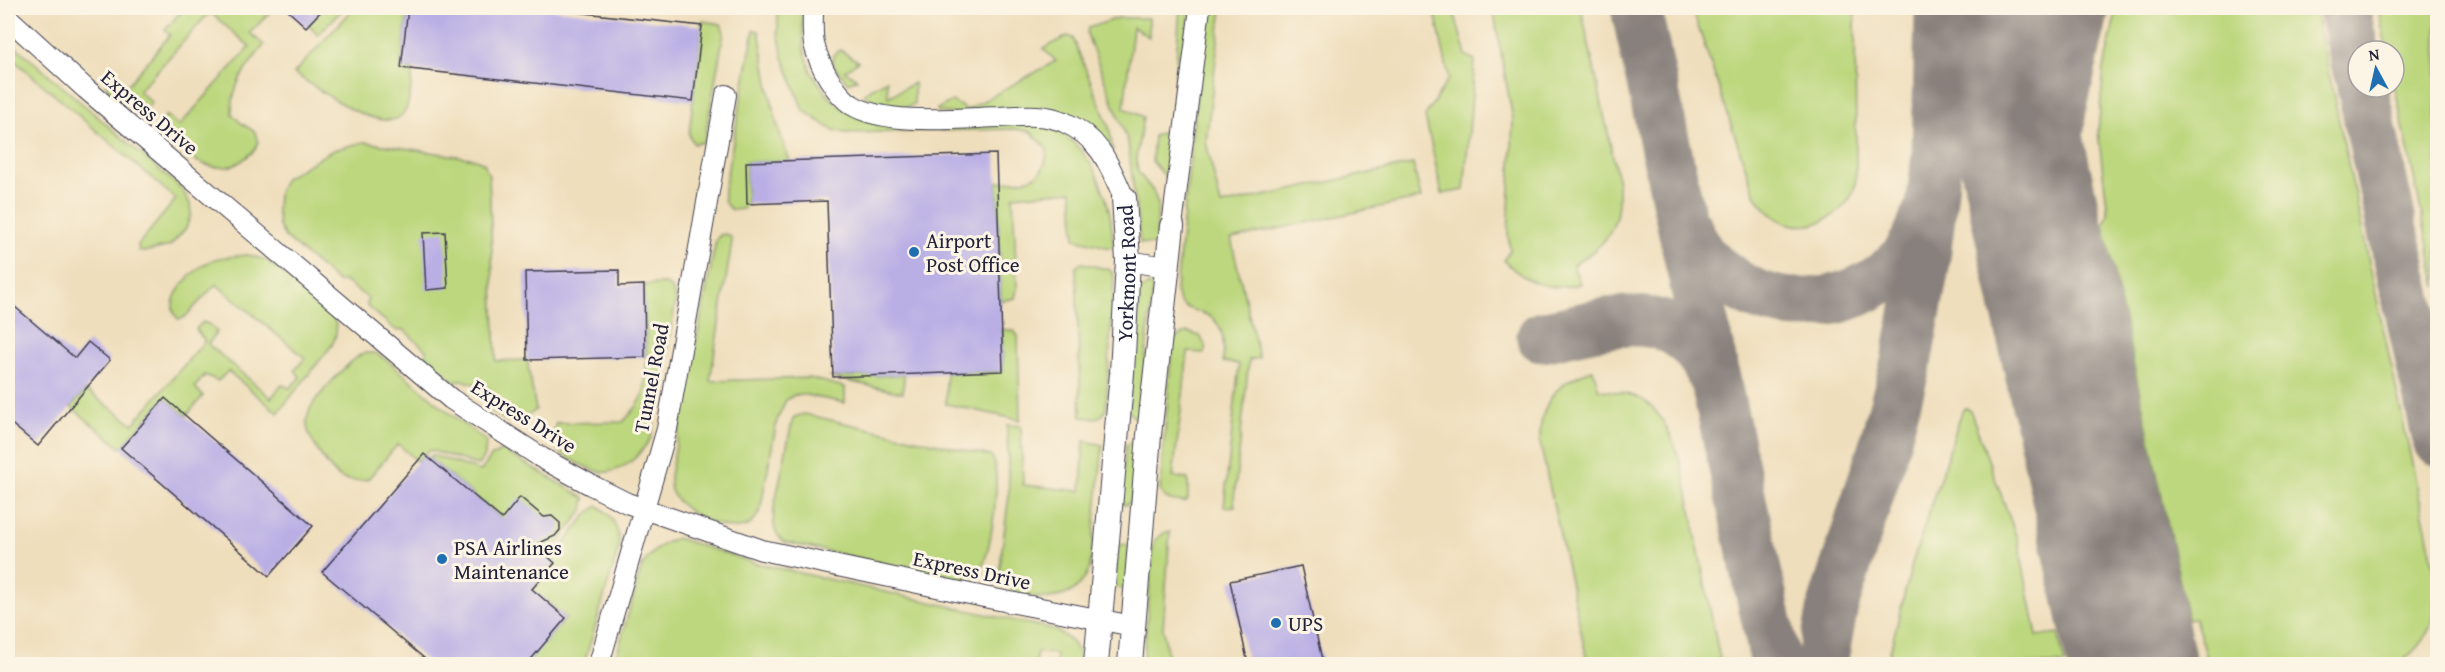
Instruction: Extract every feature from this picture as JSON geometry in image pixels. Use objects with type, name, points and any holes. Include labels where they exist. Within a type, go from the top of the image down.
[{"type":"street","name":"Yorkmont Road","points":[[813,8],[814,42],[819,62],[851,104],[884,115],[917,119],[1035,116],[1062,121],[1084,134],[1105,155],[1124,198],[1128,261],[1122,373],[1096,664]]},
{"type":"street","name":"Yorkmont Road","points":[[1130,664],[1166,267],[1200,8]]},
{"type":"street","name":"Express Drive","points":[[8,18],[86,89],[451,399],[542,458],[591,486],[643,509],[762,550],[1133,626]]},
{"type":"street","name":"Tunnel Road","points":[[598,664],[667,429],[726,95]]},
{"type":"street","points":[[1128,261],[1166,267]]},
{"type":"street","points":[[1116,431],[1149,435]]},
{"type":"green space","points":[[184,8],[274,8],[250,33],[264,45],[241,76],[234,93],[232,114],[255,132],[258,142],[255,150],[234,165],[211,166],[193,159],[161,132],[161,125],[166,115],[179,126],[250,47],[210,12],[139,91],[152,103],[146,108],[128,106],[106,87],[107,78],[112,78],[125,88],[170,35],[165,30]]},
{"type":"green space","points":[[324,8],[344,8],[318,35],[308,25]]},
{"type":"green space","points":[[354,8],[408,8],[401,68],[413,70],[407,107],[396,119],[383,120],[368,116],[333,99],[294,73]]},
{"type":"green space","points":[[778,8],[802,8],[804,48],[811,72],[829,97],[847,112],[878,125],[1038,123],[1059,131],[1083,153],[1100,182],[1110,214],[1113,246],[1110,248],[1075,239],[1072,191],[1013,196],[1017,289],[1015,298],[1001,301],[997,182],[1032,178],[1043,169],[1047,149],[1031,132],[1016,129],[845,133],[831,129],[803,110],[783,57],[778,32]]},
{"type":"green space","points":[[1180,8],[1191,8],[1184,42],[1170,179],[1168,180],[1152,161],[1154,136],[1171,128]]},
{"type":"green space","points":[[1209,8],[1222,8],[1206,142],[1221,205],[1413,164],[1421,198],[1231,239],[1259,358],[1249,360],[1235,506],[1224,507],[1239,364],[1223,362],[1223,340],[1219,326],[1212,318],[1186,307],[1179,301],[1176,290],[1194,118]]},
{"type":"green space","points":[[1434,8],[1453,8],[1466,56],[1475,60],[1464,190],[1442,194],[1425,116],[1449,78]]},
{"type":"green space","points":[[1493,8],[1581,8],[1617,175],[1618,205],[1616,218],[1606,239],[1573,265],[1580,284],[1558,287],[1538,284],[1520,275],[1504,260],[1510,250],[1508,236],[1513,120]]},
{"type":"green space","points":[[1692,8],[1855,8],[1856,182],[1851,196],[1837,213],[1816,223],[1795,225],[1775,217],[1754,193]]},
{"type":"green space","points":[[2117,8],[2315,8],[2436,576],[2436,603],[2431,626],[2419,645],[2399,664],[2209,664],[2195,618],[2188,619],[2104,225],[2108,214],[2098,131],[2104,68]]},
{"type":"green space","points":[[2378,8],[2437,8],[2437,287],[2397,99],[2406,99],[2406,39],[2384,39]]},
{"type":"green space","points":[[1118,18],[1149,18],[1149,37],[1133,27],[1124,108],[1143,117],[1136,159],[1138,172],[1153,191],[1158,204],[1156,242],[1153,245],[1140,243],[1128,142],[1087,34],[1088,28]]},
{"type":"green space","points":[[702,21],[721,24],[724,32],[705,137],[703,142],[694,144],[689,135]]},
{"type":"green space","points":[[754,30],[759,31],[774,113],[790,161],[746,162],[747,204],[743,209],[732,210],[725,202],[724,190]]},
{"type":"green space","points":[[1067,36],[1073,38],[1109,127],[1113,150],[1090,128],[938,112],[937,109],[952,101],[967,110],[1056,61],[1043,49]]},
{"type":"green space","points":[[8,40],[182,189],[190,204],[191,214],[186,228],[170,246],[143,252],[139,251],[138,245],[176,199],[8,55]]},
{"type":"green space","points":[[840,50],[858,61],[845,71],[857,79],[848,83],[833,65],[833,55]]},
{"type":"green space","points":[[887,80],[888,97],[914,83],[914,104],[903,109],[865,97],[864,93]]},
{"type":"green space","points":[[364,142],[476,159],[484,163],[489,176],[496,361],[527,360],[536,410],[524,418],[506,421],[487,408],[486,400],[490,389],[462,380],[455,382],[426,356],[426,350],[403,329],[397,331],[367,306],[368,298],[344,281],[338,282],[285,237],[279,226],[277,211],[278,193],[285,178],[333,150]]},
{"type":"green space","points":[[720,235],[730,236],[732,241],[710,381],[809,378],[845,387],[845,403],[806,395],[794,395],[786,400],[777,420],[760,511],[750,524],[735,528],[725,527],[692,513],[675,498],[670,481],[716,240]]},
{"type":"green space","points":[[248,255],[266,260],[331,313],[336,325],[332,345],[278,413],[228,371],[218,381],[205,375],[195,387],[203,396],[186,416],[165,398],[121,448],[71,407],[86,390],[133,424],[205,341],[196,329],[203,322],[217,332],[208,344],[271,398],[282,385],[290,388],[300,377],[295,370],[305,358],[216,284],[184,318],[178,319],[174,311],[177,293],[190,276],[199,269],[215,259]]},
{"type":"green space","points":[[1082,263],[1110,270],[1114,276],[1106,409],[1096,418],[1081,417],[1076,267]]},
{"type":"green space","points":[[665,284],[671,287],[676,300],[651,438],[633,460],[615,470],[603,472],[579,464],[555,446],[553,437],[556,423],[623,422],[639,403],[643,395],[646,372],[644,285]]},
{"type":"green space","points":[[1148,285],[1153,288],[1139,417],[1135,418],[1128,412],[1140,290]]},
{"type":"green space","points":[[1002,329],[1014,331],[1018,336],[1020,420],[946,404],[946,373],[1003,371]]},
{"type":"green space","points":[[1187,332],[1200,336],[1206,347],[1204,353],[1188,352],[1173,477],[1188,479],[1188,499],[1185,502],[1173,501],[1160,490],[1172,345],[1175,338]]},
{"type":"green space","points":[[365,353],[376,353],[387,360],[486,441],[485,455],[478,465],[430,450],[417,461],[398,444],[368,479],[344,479],[333,471],[310,436],[308,415],[314,403],[336,377]]},
{"type":"green space","points":[[1593,370],[1599,390],[1640,398],[1651,406],[1671,436],[1688,492],[1721,664],[1588,664],[1540,443],[1540,429],[1552,396],[1569,381]]},
{"type":"green space","points":[[904,375],[903,393],[829,377]]},
{"type":"green space","points":[[1966,408],[1970,410],[2018,541],[2037,636],[2058,633],[2065,664],[1887,664],[1912,564],[1962,411]]},
{"type":"green space","points":[[804,414],[991,456],[996,477],[994,515],[987,552],[978,574],[970,578],[956,579],[784,542],[775,530],[774,508],[792,422],[794,417]]},
{"type":"green space","points":[[1007,425],[1021,426],[1023,485],[1081,491],[1084,441],[1103,445],[1090,568],[1084,579],[1069,593],[1050,598],[1029,596],[1011,588],[999,574],[1009,495]]},
{"type":"green space","points":[[1134,440],[1139,443],[1132,500],[1123,505],[1120,501],[1126,445]]},
{"type":"green space","points":[[502,450],[585,498],[583,510],[548,557],[429,458],[432,455],[481,471],[491,457]]},
{"type":"green space","points":[[598,506],[614,523],[619,547],[584,664],[526,664],[566,618],[532,589],[555,563],[552,560],[587,514]]},
{"type":"green space","points":[[1166,532],[1170,532],[1163,628],[1169,664],[1143,664],[1153,548],[1155,540]]},
{"type":"green space","points":[[677,538],[755,563],[1052,629],[1072,642],[1081,664],[1056,664],[1056,654],[1037,652],[1035,664],[614,664],[642,566],[657,549]]},
{"type":"green space","points":[[1123,544],[1129,546],[1128,584],[1124,589],[1114,587],[1118,546]]},
{"type":"building","points":[[285,8],[324,8],[306,27]]},
{"type":"building","points":[[408,8],[539,8],[702,26],[693,101],[401,68]]},
{"type":"building","name":"Airport Post Office","points":[[996,154],[1003,371],[833,377],[827,201],[747,204],[746,162]]},
{"type":"building","points":[[445,232],[448,288],[426,290],[423,233]]},
{"type":"building","points":[[619,270],[619,286],[644,285],[645,357],[527,360],[525,272]]},
{"type":"building","points":[[8,301],[75,358],[88,342],[110,360],[38,446],[8,421]]},
{"type":"building","points":[[165,398],[313,526],[269,576],[121,448]]},
{"type":"building","name":"PSA Airlines Maintenance","points":[[424,454],[502,519],[520,497],[544,517],[552,516],[560,523],[560,530],[555,536],[535,545],[555,563],[532,589],[566,618],[527,664],[431,664],[322,572]]},
{"type":"building","name":"UPS","points":[[1301,566],[1323,664],[1248,664],[1230,581]]},
{"type":"taxiway","points":[[1636,8],[1776,664]]},
{"type":"taxiway","points":[[1822,664],[1833,606],[1882,453],[1906,363],[1924,267],[1937,155],[1940,8]]},
{"type":"taxiway","points":[[2059,323],[2054,174],[2061,110],[2084,8]]},
{"type":"taxiway","points":[[2344,8],[2351,39]]},
{"type":"taxiway","points":[[2365,99],[2438,441]]},
{"type":"taxiway","points":[[1687,229],[1703,258],[1731,281],[1751,292],[1771,299],[1793,303],[1815,302],[1837,299],[1878,281],[1906,256],[1926,216]]},
{"type":"taxiway","points":[[1542,337],[1618,322],[1637,321],[1656,324],[1673,330],[1689,341],[1701,354],[1715,380]]},
{"type":"taxiway","points":[[2123,621],[2140,664]]},
{"type":"runway","points":[[1991,8],[2132,664]]},
{"type":"place","name":"Airport Post Office","points":[[914,252]]},
{"type":"place","name":"PSA Airlines Maintenance","points":[[442,559]]},
{"type":"place","name":"UPS","points":[[1276,623]]}]
